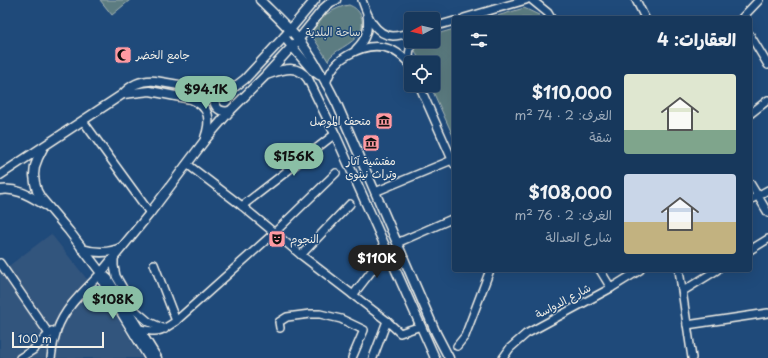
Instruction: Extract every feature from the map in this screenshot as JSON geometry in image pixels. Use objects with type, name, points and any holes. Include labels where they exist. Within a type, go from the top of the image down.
[{"type":"main road","points":[[260,0],[287,34],[292,46],[314,72],[322,75]]},
{"type":"main road","points":[[0,176],[123,94],[132,86],[143,81],[202,89],[220,90],[231,88],[241,82],[287,34],[315,0]]},
{"type":"main road","points":[[149,358],[105,286],[101,273],[150,213],[205,140],[298,40],[324,8],[336,0]]},
{"type":"main road","points":[[287,34],[298,40],[322,75],[375,192],[438,338],[449,358]]},
{"type":"main road","points":[[265,76],[286,69],[295,69],[303,73],[308,80],[335,134],[433,356]]},
{"type":"main road","points":[[220,90],[215,96],[215,104],[219,110],[230,112]]},
{"type":"main road","points":[[123,94],[150,91],[196,101],[204,108],[209,118],[205,140]]},
{"type":"main road","points":[[46,144],[41,151],[35,166],[34,175],[37,191],[46,205],[101,273],[110,281],[157,358]]},
{"type":"main road","points":[[0,190],[16,191],[46,205]]},
{"type":"main road","points":[[82,249],[92,252],[103,252],[113,251],[123,247]]},
{"type":"street","points":[[354,51],[363,41],[368,28],[367,15],[362,0]]},
{"type":"street","points":[[471,16],[526,0]]},
{"type":"street","points":[[532,0],[550,16]]},
{"type":"street","points":[[637,0],[644,16]]},
{"type":"street","points":[[744,16],[759,0]]},
{"type":"street","points":[[367,15],[377,28],[386,34],[397,36],[404,34]]},
{"type":"street","points":[[440,25],[452,22]]},
{"type":"street","points":[[752,38],[768,65]]},
{"type":"street","points":[[326,84],[330,71],[334,66],[344,57],[362,48],[370,46],[386,47],[394,50],[404,58]]},
{"type":"street","points":[[422,92],[452,160]]},
{"type":"street","points":[[752,112],[768,100]]},
{"type":"street","points":[[83,121],[150,213]]},
{"type":"street","points":[[242,206],[335,134]]},
{"type":"street","points":[[375,192],[452,162]]},
{"type":"street","points":[[187,164],[242,206],[301,255],[400,333],[421,326]]},
{"type":"street","points":[[139,330],[154,332],[162,331],[176,321],[274,232],[336,173]]},
{"type":"street","points":[[752,186],[768,213]]},
{"type":"street","points":[[752,199],[768,190]]},
{"type":"street","points":[[301,255],[350,204]]},
{"type":"street","points":[[397,243],[452,219]]},
{"type":"street","points":[[752,249],[768,239]]},
{"type":"street","points":[[353,295],[387,251]]},
{"type":"street","points":[[114,257],[116,276],[136,311],[149,322],[165,329]]},
{"type":"street","points":[[0,263],[49,334]]},
{"type":"street","points":[[154,264],[176,321]]},
{"type":"street","points":[[457,346],[465,336],[489,272]]},
{"type":"street","points":[[601,272],[611,288]]},
{"type":"street","name":"شارع الدواسة","points":[[503,358],[510,348],[526,334],[611,288],[637,272]]},
{"type":"street","points":[[679,272],[692,358]]},
{"type":"street","points":[[683,291],[714,272]]},
{"type":"street","points":[[51,358],[55,337],[60,323],[71,305],[101,273]]},
{"type":"street","points":[[687,325],[768,313]]},
{"type":"street","points":[[280,328],[279,322],[287,317],[320,314],[341,319],[364,330],[352,358]]},
{"type":"street","points":[[373,358],[386,321]]},
{"type":"street","points":[[20,358],[33,350],[60,323]]},
{"type":"shaded area","points":[[51,234],[86,278],[100,290],[142,358],[0,358],[0,269],[2,271]]},
{"type":"green space","points":[[100,0],[130,0],[112,15]]},
{"type":"green space","name":"ساحة البلدية","points":[[349,5],[358,11],[362,18],[361,30],[357,37],[333,54],[328,61],[315,40],[305,28],[332,11]]},
{"type":"green space","points":[[524,8],[539,16],[497,16]]},
{"type":"green space","points":[[452,30],[452,134],[433,92],[440,92],[440,56],[417,56],[415,50],[416,48],[440,48],[440,33]]},
{"type":"place","name":"جامع الخضر","points":[[123,55]]},
{"type":"place","name":"متحف الموصل","points":[[384,121]]},
{"type":"place","name":"مفتشية آثار وتراث نينوى","points":[[371,143]]},
{"type":"place","name":"النجوم","points":[[277,239]]}]
